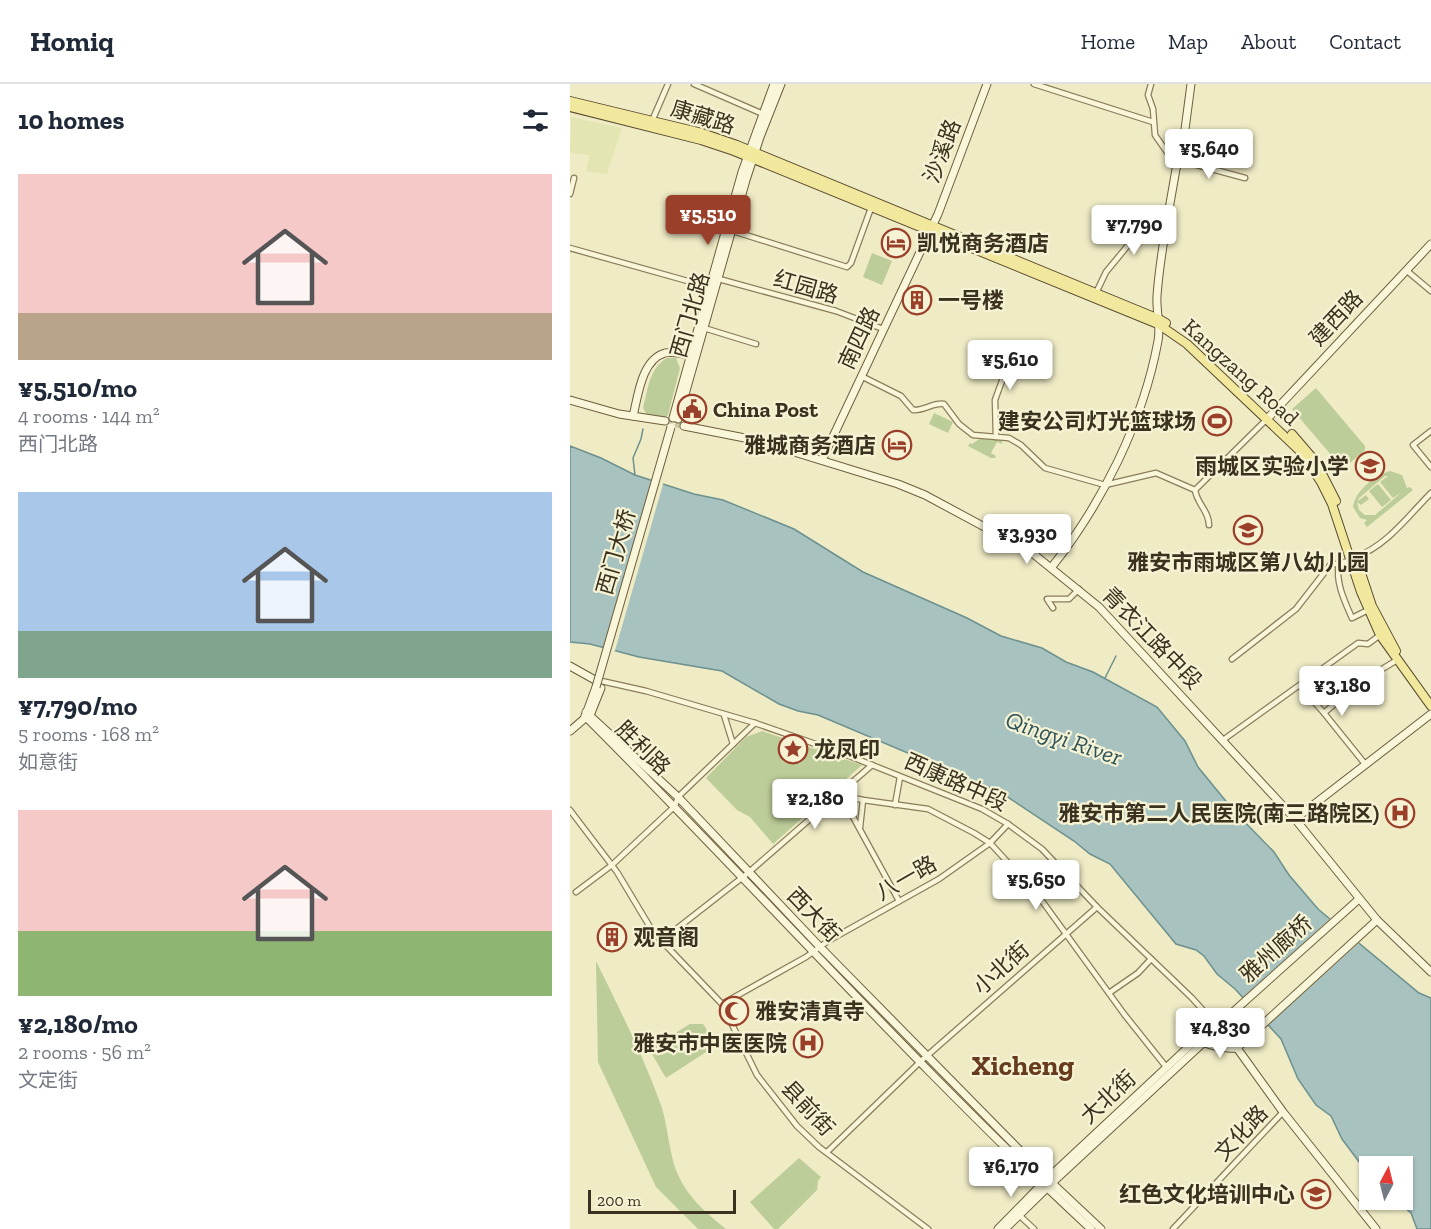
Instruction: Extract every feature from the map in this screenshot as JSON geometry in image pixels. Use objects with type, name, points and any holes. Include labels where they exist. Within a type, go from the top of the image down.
[{"type":"main road","name":"西门北路","points":[[774,84],[763,114],[709,287],[689,355],[675,418],[719,279],[751,155],[781,84]]},
{"type":"main road","name":"沙溪路","points":[[930,228],[938,214],[987,84]]},
{"type":"main road","points":[[1052,568],[1106,485],[1128,441],[1142,404],[1158,341],[1157,298],[1191,84]]},
{"type":"main road","name":"康藏路","points":[[570,102],[652,124]]},
{"type":"main road","name":"康藏路","points":[[570,107],[702,133],[751,155]]},
{"type":"main road","name":"Kangzang Road","points":[[751,155],[872,208],[930,228],[1096,293],[1159,321],[1269,416],[1301,452],[1321,482],[1332,504],[1372,606],[1383,628],[1395,650],[1431,698]]},
{"type":"main road","name":"Kangzang Road","points":[[751,155],[1159,321]]},
{"type":"main road","name":"南四路","points":[[822,460],[930,228]]},
{"type":"main road","name":"建西路","points":[[1269,416],[1431,244]]},
{"type":"main road","points":[[570,400],[633,416],[650,363],[665,353],[689,355]]},
{"type":"main road","name":"西门大桥","points":[[587,714],[599,684],[670,425],[633,416]]},
{"type":"main road","name":"青衣江路中段","points":[[684,426],[755,440],[898,484],[926,495],[1022,547],[1052,568],[1106,614],[1296,819],[1356,902],[1374,922],[1431,972]]},
{"type":"main road","name":"Kangzang Road","points":[[1353,559],[1368,610],[1380,635],[1431,706]]},
{"type":"main road","points":[[570,666],[599,684]]},
{"type":"main road","points":[[570,731],[587,714]]},
{"type":"main road","name":"胜利路","points":[[587,714],[678,797]]},
{"type":"main road","name":"胜利路","points":[[587,714],[675,806]]},
{"type":"main road","points":[[1296,819],[1431,714]]},
{"type":"main road","name":"西大街","points":[[678,797],[745,875]]},
{"type":"main road","name":"西大街","points":[[675,806],[745,875],[921,1062],[1047,1183]]},
{"type":"main road","name":"雅州廊桥","points":[[1218,1026],[1356,902]]},
{"type":"main road","name":"雅州廊桥","points":[[1237,1048],[1374,922]]},
{"type":"main road","name":"西大街","points":[[817,950],[928,1056],[1047,1183]]},
{"type":"main road","name":"大北街","points":[[1047,1183],[1168,1069],[1204,1042],[1203,1026],[1209,1023],[1218,1026]]},
{"type":"main road","points":[[1204,1042],[1228,1049],[1237,1048]]},
{"type":"main road","name":"西康路中段","points":[[1237,1048],[1283,1112],[1376,1229]]},
{"type":"main road","points":[[1005,1229],[1047,1183]]},
{"type":"main road","points":[[998,1229],[1047,1183]]},
{"type":"main road","points":[[1047,1183],[1091,1229]]},
{"type":"main road","points":[[1047,1183],[1101,1229]]},
{"type":"street","points":[[652,124],[668,84]]},
{"type":"street","points":[[694,84],[763,114]]},
{"type":"street","points":[[1034,84],[1153,122]]},
{"type":"street","points":[[1151,84],[1148,94],[1153,108],[1155,135],[1171,158],[1245,178]]},
{"type":"street","points":[[570,194],[574,178]]},
{"type":"street","points":[[732,231],[847,268],[872,208]]},
{"type":"street","points":[[1096,293],[1106,272],[1144,226]]},
{"type":"street","points":[[570,248],[709,287]]},
{"type":"street","points":[[1406,270],[1431,291]]},
{"type":"street","name":"红园路","points":[[719,279],[836,311],[883,329]]},
{"type":"street","points":[[704,328],[756,344]]},
{"type":"street","points":[[996,436],[995,400],[1015,345]]},
{"type":"street","points":[[861,376],[901,396],[913,410],[937,403],[944,404],[959,424],[973,435],[1009,438],[1021,445],[1045,468],[1106,485],[1156,472],[1195,490]]},
{"type":"street","points":[[1195,490],[1269,416]]},
{"type":"street","points":[[1431,431],[1413,446],[1431,467]]},
{"type":"street","points":[[1195,490],[1196,497],[1209,515],[1209,525]]},
{"type":"street","points":[[1232,659],[1296,609],[1331,564],[1339,564],[1368,552],[1431,493]]},
{"type":"street","points":[[1339,564],[1337,571],[1339,585],[1352,618],[1368,610]]},
{"type":"street","points":[[1053,608],[1047,599],[1069,599],[1079,590]]},
{"type":"street","points":[[1223,740],[1358,642],[1368,644],[1380,635]]},
{"type":"street","points":[[1324,713],[1359,683],[1397,660]]},
{"type":"street","name":"西康路中段","points":[[599,684],[663,695],[755,723],[872,765],[982,809],[1008,824],[1042,849],[1096,907],[1192,998],[1237,1048]]},
{"type":"street","points":[[1300,686],[1365,764]]},
{"type":"street","points":[[724,715],[734,744]]},
{"type":"street","points":[[576,892],[612,866],[675,806],[678,797],[755,723]]},
{"type":"street","points":[[661,941],[745,875],[872,765]]},
{"type":"street","points":[[895,805],[900,777]]},
{"type":"street","points":[[840,795],[928,809],[974,832],[990,843],[1037,894],[1144,1041],[1168,1069]]},
{"type":"street","points":[[840,795],[860,827],[899,901]]},
{"type":"street","points":[[860,827],[863,800]]},
{"type":"street","name":"县前街","points":[[570,810],[612,866],[652,932],[722,1004],[757,1075],[797,1126],[827,1152],[928,1229]]},
{"type":"street","name":"八一路","points":[[722,1004],[939,879],[990,843],[1008,824]]},
{"type":"street","name":"小北街","points":[[827,1152],[921,1062],[1096,907]]},
{"type":"street","points":[[1109,993],[1138,972],[1151,959]]},
{"type":"street","points":[[1204,1042],[1217,1038],[1218,1026]]},
{"type":"street","name":"文化路","points":[[1173,1229],[1283,1112]]},
{"type":"street","points":[[1019,1215],[1034,1229]]},
{"type":"green space","points":[[571,117],[622,128],[607,174],[586,171],[590,155],[570,153]]},
{"type":"green space","points":[[872,253],[892,261],[882,285],[863,277]]},
{"type":"green space","points":[[667,358],[676,358],[680,368],[665,419],[647,415],[643,408],[653,373]]},
{"type":"green space","points":[[1316,388],[1365,446],[1365,450],[1343,469],[1292,409]]},
{"type":"green space","points":[[934,413],[953,422],[948,433],[929,424]]},
{"type":"green space","points":[[981,438],[1002,438],[1002,444],[997,442],[991,453],[996,456],[995,458],[968,446]]},
{"type":"green space","points":[[1390,471],[1402,475],[1407,488],[1410,487],[1413,490],[1367,527],[1364,523],[1367,520],[1360,518],[1353,507],[1358,495],[1367,484]],"holes":[[[1385,476],[1388,476],[1380,482],[1393,498],[1402,492],[1375,515],[1365,515],[1359,510],[1357,502],[1361,505],[1369,499],[1366,495],[1358,501],[1359,498]]]},
{"type":"green space","points":[[1378,484],[1391,500],[1382,507],[1369,491]]},
{"type":"green space","points":[[762,731],[862,765],[773,844],[750,817],[737,810],[706,778],[746,737]]},
{"type":"green space","points":[[596,961],[655,1089],[680,1179],[697,1203],[726,1229],[698,1229],[656,1187],[598,1062]]},
{"type":"green space","points":[[690,1024],[703,1024],[717,1045],[666,1078],[649,1049]]},
{"type":"green space","points":[[799,1158],[821,1177],[817,1190],[778,1229],[774,1229],[750,1202]]},
{"type":"water","name":"Qingyi River","points":[[570,446],[635,475],[694,494],[723,500],[794,529],[863,572],[967,618],[1001,636],[1042,648],[1066,662],[1093,672],[1157,707],[1185,741],[1198,767],[1234,811],[1274,852],[1289,875],[1318,909],[1419,993],[1431,998],[1431,1229],[1417,1229],[1411,1213],[1407,1210],[1413,1210],[1413,1156],[1359,1156],[1359,1162],[1342,1139],[1331,1116],[1316,1105],[1298,1079],[1281,1039],[1235,989],[1217,974],[1204,956],[1196,950],[1176,944],[1110,864],[1090,854],[1000,792],[818,715],[779,704],[722,671],[639,657],[590,644],[570,642]]},
{"type":"pier","points":[[653,478],[664,481],[614,654],[603,651]]},
{"type":"pier","points":[[1332,917],[1361,941],[1266,1027],[1241,1000]]},
{"type":"waterway","points":[[635,475],[633,458],[643,429]]},
{"type":"waterway","points":[[1105,678],[1116,656]]},
{"type":"tunnel","points":[[665,421],[684,426]]},
{"type":"place","name":"凯悦商务酒店","points":[[896,243]]},
{"type":"place","name":"一号楼","points":[[917,300]]},
{"type":"place","name":"China Post","points":[[692,409]]},
{"type":"place","name":"建安公司灯光篮球场","points":[[1217,421]]},
{"type":"place","name":"雅城商务酒店","points":[[897,445]]},
{"type":"place","name":"雨城区实验小学","points":[[1370,466]]},
{"type":"place","name":"雅安市雨城区第八幼儿园","points":[[1248,530]]},
{"type":"place","name":"龙凤印","points":[[793,749]]},
{"type":"place","name":"雅安市第二人民医院(南三路院区)","points":[[1400,813]]},
{"type":"place","name":"观音阁","points":[[612,937]]},
{"type":"place","name":"雅安清真寺","points":[[734,1011]]},
{"type":"place","name":"雅安市中医医院","points":[[808,1043]]},
{"type":"place","name":"红色文化培训中心","points":[[1316,1194]]},
{"type":"district","name":"Xicheng","points":[[1023,1065]]}]
